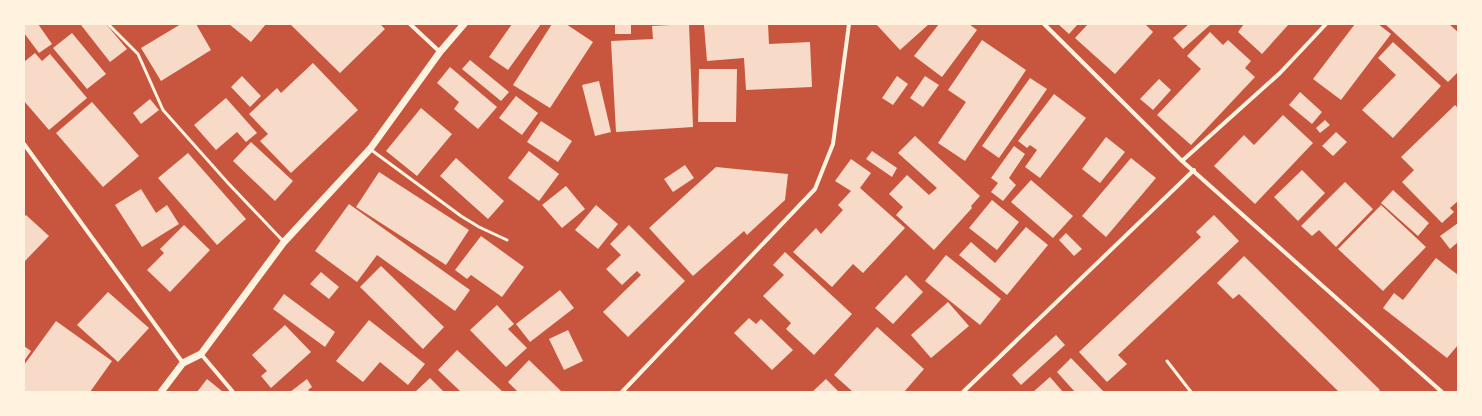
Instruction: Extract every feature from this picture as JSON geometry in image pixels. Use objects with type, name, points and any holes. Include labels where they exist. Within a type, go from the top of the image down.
[{"type":"street","points":[[410,24],[440,52]]},
{"type":"street","points":[[161,392],[183,363],[201,354],[284,242],[370,149],[440,52],[464,24]]},
{"type":"street","points":[[622,392],[815,189],[833,144],[849,24]]},
{"type":"street","points":[[1044,24],[1182,161],[1194,170],[1442,392]]},
{"type":"street","points":[[1182,161],[1280,73],[1326,24]]},
{"type":"street","points":[[24,144],[183,363]]},
{"type":"street","points":[[963,392],[1194,170]]},
{"type":"street","points":[[201,354],[233,392]]},
{"type":"lane","points":[[108,24],[138,54],[163,110],[228,183],[284,242]]},
{"type":"lane","points":[[370,149],[461,216],[479,227],[507,240]]},
{"type":"lane","points":[[1167,361],[1191,392]]},
{"type":"building","points":[[24,24],[38,24],[52,44],[39,53],[24,33]]},
{"type":"building","points":[[106,24],[127,49],[110,62],[81,25]]},
{"type":"building","points":[[181,24],[196,24],[211,50],[161,81],[141,48]]},
{"type":"building","points":[[229,24],[266,24],[251,42]]},
{"type":"building","points":[[290,24],[380,24],[385,29],[340,73]]},
{"type":"building","points":[[512,24],[541,24],[508,70],[489,57]]},
{"type":"building","points":[[552,24],[566,24],[593,42],[550,108],[513,85]]},
{"type":"building","points":[[615,24],[631,24],[631,34],[615,34]]},
{"type":"building","points":[[689,24],[693,127],[616,132],[611,41],[653,39],[652,26]]},
{"type":"building","points":[[768,24],[769,44],[810,42],[812,87],[746,90],[744,58],[707,61],[704,25]]},
{"type":"building","points":[[876,24],[929,24],[900,50]]},
{"type":"building","points":[[939,24],[969,24],[977,30],[942,77],[914,56]]},
{"type":"building","points":[[1058,24],[1078,24],[1069,34]]},
{"type":"building","points":[[1088,24],[1145,24],[1153,32],[1115,74],[1075,38]]},
{"type":"building","points":[[1189,24],[1210,25],[1183,49],[1173,38]]},
{"type":"building","points":[[1244,24],[1289,24],[1262,54],[1238,32]]},
{"type":"building","points":[[1355,24],[1378,24],[1391,34],[1341,100],[1313,79]]},
{"type":"building","points":[[1385,24],[1449,24],[1458,32],[1458,72],[1448,82]]},
{"type":"building","points":[[1210,32],[1223,45],[1228,40],[1251,61],[1245,68],[1255,77],[1191,145],[1157,115],[1201,69],[1187,56]]},
{"type":"building","points":[[72,33],[106,74],[87,89],[53,48]]},
{"type":"building","points":[[982,40],[1026,70],[965,161],[938,143],[966,102],[948,90]]},
{"type":"building","points":[[1393,42],[1441,86],[1393,138],[1362,110],[1396,75],[1378,58]]},
{"type":"building","points":[[35,53],[42,61],[50,54],[87,98],[49,130],[24,101],[24,62]]},
{"type":"building","points":[[470,60],[509,92],[501,101],[462,69]]},
{"type":"building","points":[[313,63],[358,110],[291,173],[260,141],[268,134],[249,114],[277,88],[281,93]]},
{"type":"building","points":[[450,67],[497,107],[478,129],[454,109],[459,102],[437,83]]},
{"type":"building","points":[[699,69],[737,69],[736,122],[698,122]]},
{"type":"building","points":[[242,76],[261,96],[250,107],[231,87]]},
{"type":"building","points":[[897,76],[908,84],[893,105],[882,98]]},
{"type":"building","points":[[925,76],[939,85],[923,107],[910,98]]},
{"type":"building","points":[[1030,78],[1047,89],[999,158],[982,146]]},
{"type":"building","points":[[1159,79],[1171,90],[1153,110],[1140,99]]},
{"type":"building","points":[[599,81],[611,132],[595,136],[582,85]]},
{"type":"building","points":[[1300,92],[1322,112],[1312,124],[1289,105]]},
{"type":"building","points":[[1054,94],[1086,118],[1040,178],[1025,167],[1037,150],[1030,145],[1027,148],[1018,141]]},
{"type":"building","points":[[516,96],[538,113],[522,135],[499,118]]},
{"type":"building","points":[[226,98],[257,133],[246,142],[237,132],[216,150],[194,125]]},
{"type":"building","points":[[150,99],[159,110],[141,124],[133,113]]},
{"type":"building","points":[[92,102],[139,156],[103,187],[56,133]]},
{"type":"building","points":[[1455,105],[1458,108],[1458,201],[1450,208],[1454,212],[1442,223],[1402,182],[1414,170],[1401,157]]},
{"type":"building","points":[[421,108],[452,134],[417,176],[386,151]]},
{"type":"building","points":[[1283,115],[1313,143],[1255,204],[1214,166],[1244,135],[1254,145]]},
{"type":"building","points":[[1325,120],[1330,125],[1320,133],[1316,128]]},
{"type":"building","points":[[541,121],[572,141],[558,162],[527,142]]},
{"type":"building","points":[[1336,132],[1347,142],[1333,156],[1322,146]]},
{"type":"building","points":[[915,136],[980,196],[971,206],[972,208],[934,250],[896,215],[903,207],[889,194],[907,175],[929,195],[937,188],[898,153]]},
{"type":"building","points":[[1106,137],[1125,152],[1100,183],[1082,169]]},
{"type":"building","points":[[251,142],[293,181],[275,201],[233,161]]},
{"type":"building","points":[[1014,146],[1025,154],[1009,178],[1016,185],[1003,201],[991,192],[998,183],[991,178]]},
{"type":"building","points":[[529,151],[559,174],[539,201],[508,178]]},
{"type":"building","points":[[872,151],[897,168],[892,177],[866,159]]},
{"type":"building","points":[[188,153],[246,219],[217,245],[158,178]]},
{"type":"building","points":[[456,158],[504,201],[488,219],[440,176]]},
{"type":"building","points":[[1131,158],[1156,178],[1106,237],[1082,216]]},
{"type":"building","points":[[851,159],[871,173],[860,188],[905,228],[863,273],[853,264],[832,287],[793,252],[816,228],[821,234],[843,210],[838,205],[851,191],[835,181]]},
{"type":"building","points":[[685,165],[694,178],[673,192],[664,179]]},
{"type":"building","points":[[716,167],[788,174],[785,200],[747,235],[744,231],[693,276],[649,228]]},
{"type":"building","points":[[1302,170],[1325,193],[1298,221],[1274,197]]},
{"type":"building","points":[[379,172],[469,230],[446,265],[356,207]]},
{"type":"building","points":[[1031,180],[1073,216],[1053,238],[1011,202]]},
{"type":"building","points":[[1345,182],[1373,209],[1336,247],[1319,230],[1312,236],[1301,226]]},
{"type":"building","points":[[566,186],[585,209],[562,228],[542,205]]},
{"type":"building","points":[[141,189],[156,213],[167,205],[179,224],[142,247],[115,205]]},
{"type":"building","points":[[1393,190],[1429,223],[1418,236],[1381,203]]},
{"type":"building","points":[[992,200],[1019,222],[997,250],[969,228]]},
{"type":"building","points":[[349,204],[470,290],[455,311],[377,255],[357,282],[315,251]]},
{"type":"building","points":[[596,205],[618,224],[598,249],[575,230]]},
{"type":"building","points":[[1381,205],[1426,247],[1383,291],[1338,249]]},
{"type":"building","points":[[26,215],[49,236],[24,262],[24,217]]},
{"type":"building","points":[[1214,215],[1239,241],[1118,355],[1127,364],[1107,382],[1079,352],[1201,237],[1196,232]]},
{"type":"building","points":[[1458,223],[1458,242],[1450,249],[1440,236]]},
{"type":"building","points":[[184,225],[210,250],[170,292],[147,270],[164,253],[160,249]]},
{"type":"building","points":[[629,225],[685,281],[628,337],[603,312],[641,275],[637,271],[622,285],[606,269],[621,255],[610,244]]},
{"type":"building","points":[[1026,227],[1048,245],[1007,295],[959,255],[971,242],[995,263]]},
{"type":"building","points":[[1066,233],[1082,249],[1074,256],[1059,240]]},
{"type":"building","points":[[481,236],[524,267],[502,297],[471,275],[467,279],[455,270]]},
{"type":"building","points":[[785,252],[852,314],[814,355],[786,329],[791,323],[763,296],[784,275],[773,265]]},
{"type":"building","points":[[946,255],[1001,299],[980,325],[925,281]]},
{"type":"building","points":[[1244,256],[1380,390],[1378,392],[1339,392],[1239,294],[1233,299],[1217,283]]},
{"type":"building","points":[[1436,258],[1458,275],[1458,345],[1447,358],[1383,308],[1394,293],[1403,300]]},
{"type":"building","points":[[381,266],[444,327],[423,349],[360,287]]},
{"type":"building","points":[[321,272],[339,287],[329,299],[310,284]]},
{"type":"building","points":[[906,275],[923,292],[893,324],[875,308]]},
{"type":"building","points":[[560,290],[574,308],[530,342],[516,324]]},
{"type":"building","points":[[108,292],[149,328],[118,362],[77,325]]},
{"type":"building","points":[[284,294],[335,332],[325,347],[273,309]]},
{"type":"building","points":[[948,302],[969,326],[931,358],[911,335]]},
{"type":"building","points":[[497,305],[514,324],[508,329],[527,348],[506,367],[470,330]]},
{"type":"building","points":[[749,318],[756,324],[761,319],[793,350],[772,370],[734,333]]},
{"type":"building","points":[[369,320],[425,364],[408,385],[380,362],[363,382],[336,361]]},
{"type":"building","points":[[56,321],[112,361],[90,392],[24,392],[24,365]]},
{"type":"building","points":[[285,325],[311,352],[271,388],[261,376],[267,371],[252,355]]},
{"type":"building","points":[[877,327],[924,369],[904,392],[853,392],[834,375]]},
{"type":"building","points":[[568,330],[583,361],[564,370],[549,339]]},
{"type":"building","points":[[1056,335],[1065,345],[1021,385],[1012,375]]},
{"type":"building","points":[[24,346],[31,351],[24,361]]},
{"type":"building","points":[[457,350],[503,392],[461,392],[438,370]]},
{"type":"building","points":[[1071,358],[1104,392],[1075,392],[1057,372]]},
{"type":"building","points":[[529,360],[562,392],[518,392],[508,382]]},
{"type":"building","points":[[1050,377],[1063,392],[1033,392]]},
{"type":"building","points":[[430,378],[444,392],[415,392]]},
{"type":"building","points":[[207,379],[223,392],[197,392]]},
{"type":"building","points":[[307,379],[312,387],[308,390],[310,392],[290,392]]},
{"type":"building","points":[[826,379],[839,392],[812,392]]}]
